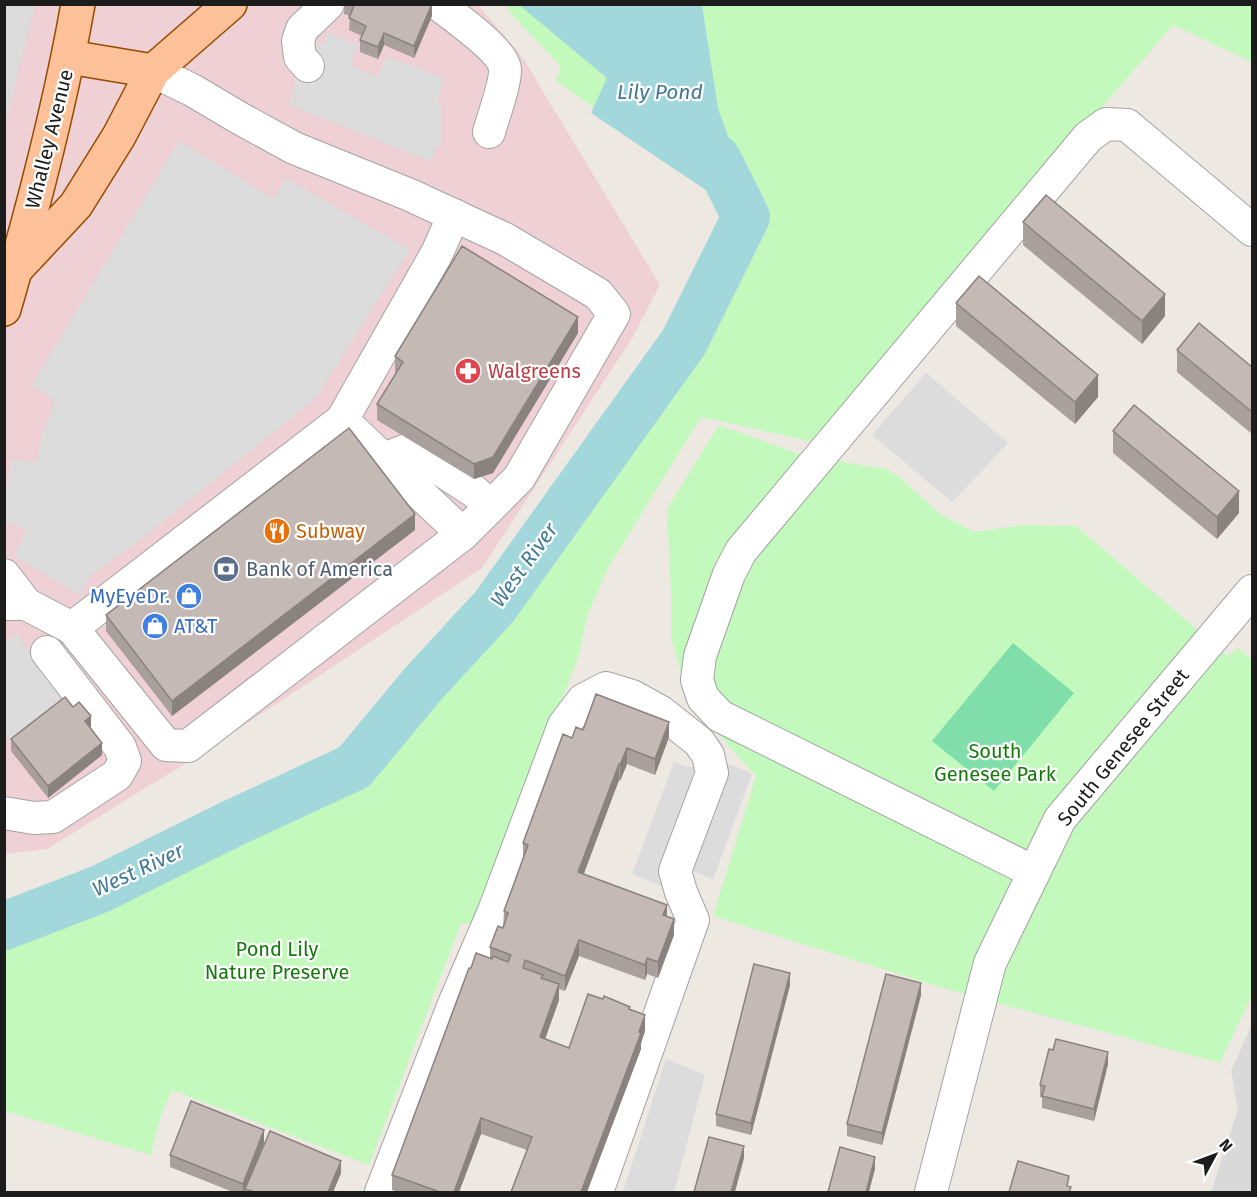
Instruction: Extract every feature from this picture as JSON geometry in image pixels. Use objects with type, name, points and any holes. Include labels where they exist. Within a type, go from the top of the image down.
[{"type":"main road","points":[[69,57],[78,4]]},
{"type":"main road","name":"Whalley Avenue","points":[[16,269],[76,205],[119,135],[153,71],[230,4]]},
{"type":"main road","name":"Whalley Avenue","points":[[4,309],[40,177],[69,57],[153,71]]},
{"type":"street","points":[[308,66],[300,57],[298,41],[303,29],[328,4]]},
{"type":"street","points":[[438,4],[486,42],[502,60],[505,69],[489,132]]},
{"type":"street","points":[[4,575],[15,604],[72,628],[166,745],[189,746],[463,534],[519,478],[614,314],[598,294],[505,239],[454,215],[294,148],[192,90],[153,71]]},
{"type":"street","points":[[1034,872],[720,716],[703,698],[697,680],[700,656],[729,574],[741,551],[1088,137],[1106,124],[1127,125],[1252,230]]},
{"type":"street","points":[[72,628],[342,420],[436,253],[454,215]]},
{"type":"street","points":[[342,420],[463,534]]},
{"type":"street","points":[[384,459],[409,449],[475,492],[490,506]]},
{"type":"street","name":"South Genesee Street","points":[[931,1192],[990,963],[1060,819],[1252,591]]},
{"type":"street","points":[[4,813],[34,818],[53,817],[117,775],[125,760],[120,747],[48,652]]},
{"type":"street","points":[[381,1192],[454,1004],[494,911],[564,725],[584,700],[606,688],[632,696],[661,712],[699,742],[708,755],[712,773],[675,871],[693,920],[597,1192]]},
{"type":"street","points":[[708,755],[739,725]]},
{"type":"shaded area","points":[[4,5],[478,5],[521,55],[660,285],[631,340],[482,568],[194,758],[47,849],[5,854]]},
{"type":"shaded area","points":[[4,5],[35,5],[5,124]]},
{"type":"shaded area","points":[[327,32],[358,45],[350,65],[377,77],[387,56],[445,79],[437,103],[442,105],[442,142],[436,148],[430,161],[289,105],[295,75],[312,44],[320,46]]},
{"type":"shaded area","points":[[179,141],[269,196],[274,197],[277,194],[286,178],[410,250],[316,398],[139,541],[90,576],[80,595],[14,556],[26,531],[5,522],[5,489],[13,458],[29,462],[37,459],[43,431],[54,404],[47,395],[31,386]]},
{"type":"shaded area","points":[[926,373],[1008,443],[952,502],[872,435]]},
{"type":"shaded area","points":[[16,634],[63,697],[9,740],[5,734],[5,643]]},
{"type":"shaded area","points":[[674,762],[690,767],[727,763],[752,774],[713,879],[692,871],[666,888],[632,874]]},
{"type":"shaded area","points":[[1252,1024],[1252,1192],[1211,1192],[1238,1109],[1231,1071]]},
{"type":"shaded area","points":[[666,1059],[705,1075],[674,1192],[623,1192]]},
{"type":"green space","name":"Pond Lily Nature Preserve","points":[[506,5],[1252,5],[1252,62],[1173,25],[813,442],[701,417],[608,568],[588,613],[578,658],[474,925],[461,923],[369,1165],[172,1090],[160,1118],[151,1155],[5,1111],[5,920],[333,752],[460,635],[582,469],[625,400],[732,268],[761,227],[555,80],[559,74],[560,65],[511,14]]},
{"type":"green space","name":"South Genesee Park","points":[[719,425],[805,456],[886,469],[899,477],[940,514],[974,532],[1023,525],[1076,526],[1228,656],[1238,648],[1252,660],[1252,995],[1220,1063],[956,992],[713,916],[756,776],[696,709],[687,695],[671,637],[667,509]]},
{"type":"green space","points":[[1013,643],[1074,693],[994,791],[932,741]]},
{"type":"water","name":"Lily Pond","points":[[519,5],[702,5],[718,108],[760,228],[591,113],[607,78]]},
{"type":"building","points":[[351,4],[432,4],[414,46],[384,33],[378,47],[360,40],[366,26],[349,18],[354,6]]},
{"type":"building","points":[[1046,195],[1165,294],[1142,321],[1023,222]]},
{"type":"building","name":"Walgreens","points":[[462,246],[578,317],[493,457],[474,464],[377,404],[403,362],[395,356]]},
{"type":"building","points":[[979,276],[1098,375],[1075,402],[956,303]]},
{"type":"building","points":[[1199,323],[1252,367],[1252,412],[1177,350]]},
{"type":"building","points":[[1134,405],[1239,491],[1217,517],[1113,431]]},
{"type":"building","points":[[349,428],[415,514],[172,701],[106,615]]},
{"type":"building","points":[[596,694],[669,722],[655,759],[627,748],[578,872],[667,905],[663,915],[674,919],[658,962],[647,958],[645,965],[579,940],[565,976],[525,960],[523,968],[543,975],[541,978],[559,984],[540,1037],[569,1048],[588,994],[603,999],[604,996],[645,1015],[639,1032],[641,1033],[581,1192],[511,1192],[532,1137],[481,1118],[454,1192],[440,1192],[392,1175],[476,953],[508,962],[511,955],[490,947],[498,926],[503,928],[508,913],[504,911],[528,845],[523,843],[563,734],[572,738],[576,727],[583,730]]},
{"type":"building","points":[[65,697],[73,707],[79,702],[91,716],[85,721],[102,743],[48,786],[11,739]]},
{"type":"building","points":[[754,964],[790,973],[751,1123],[716,1114]]},
{"type":"building","points":[[886,974],[921,983],[882,1133],[847,1124]]},
{"type":"building","points":[[1056,1039],[1108,1052],[1094,1109],[1042,1096],[1045,1086],[1040,1085],[1049,1049],[1053,1050]]},
{"type":"building","points":[[191,1101],[264,1130],[243,1184],[170,1155]]},
{"type":"building","points":[[270,1131],[341,1161],[328,1192],[254,1192],[245,1189]]},
{"type":"building","points":[[709,1137],[744,1146],[731,1192],[694,1192]]},
{"type":"building","points":[[840,1147],[875,1157],[866,1192],[828,1192]]},
{"type":"building","points":[[1018,1161],[1069,1176],[1067,1186],[1071,1187],[1069,1192],[1009,1192]]},
{"type":"waterway","name":"West River","points":[[4,926],[100,889],[231,824],[354,767],[423,684],[494,607],[684,342],[746,217],[717,159]]},
{"type":"place","name":"Walgreens","points":[[468,371]]},
{"type":"place","name":"Subway","points":[[277,531]]},
{"type":"place","name":"Bank of America","points":[[226,569]]},
{"type":"place","name":"MyEyeDr.","points":[[189,596]]},
{"type":"place","name":"AT&T","points":[[155,626]]}]
